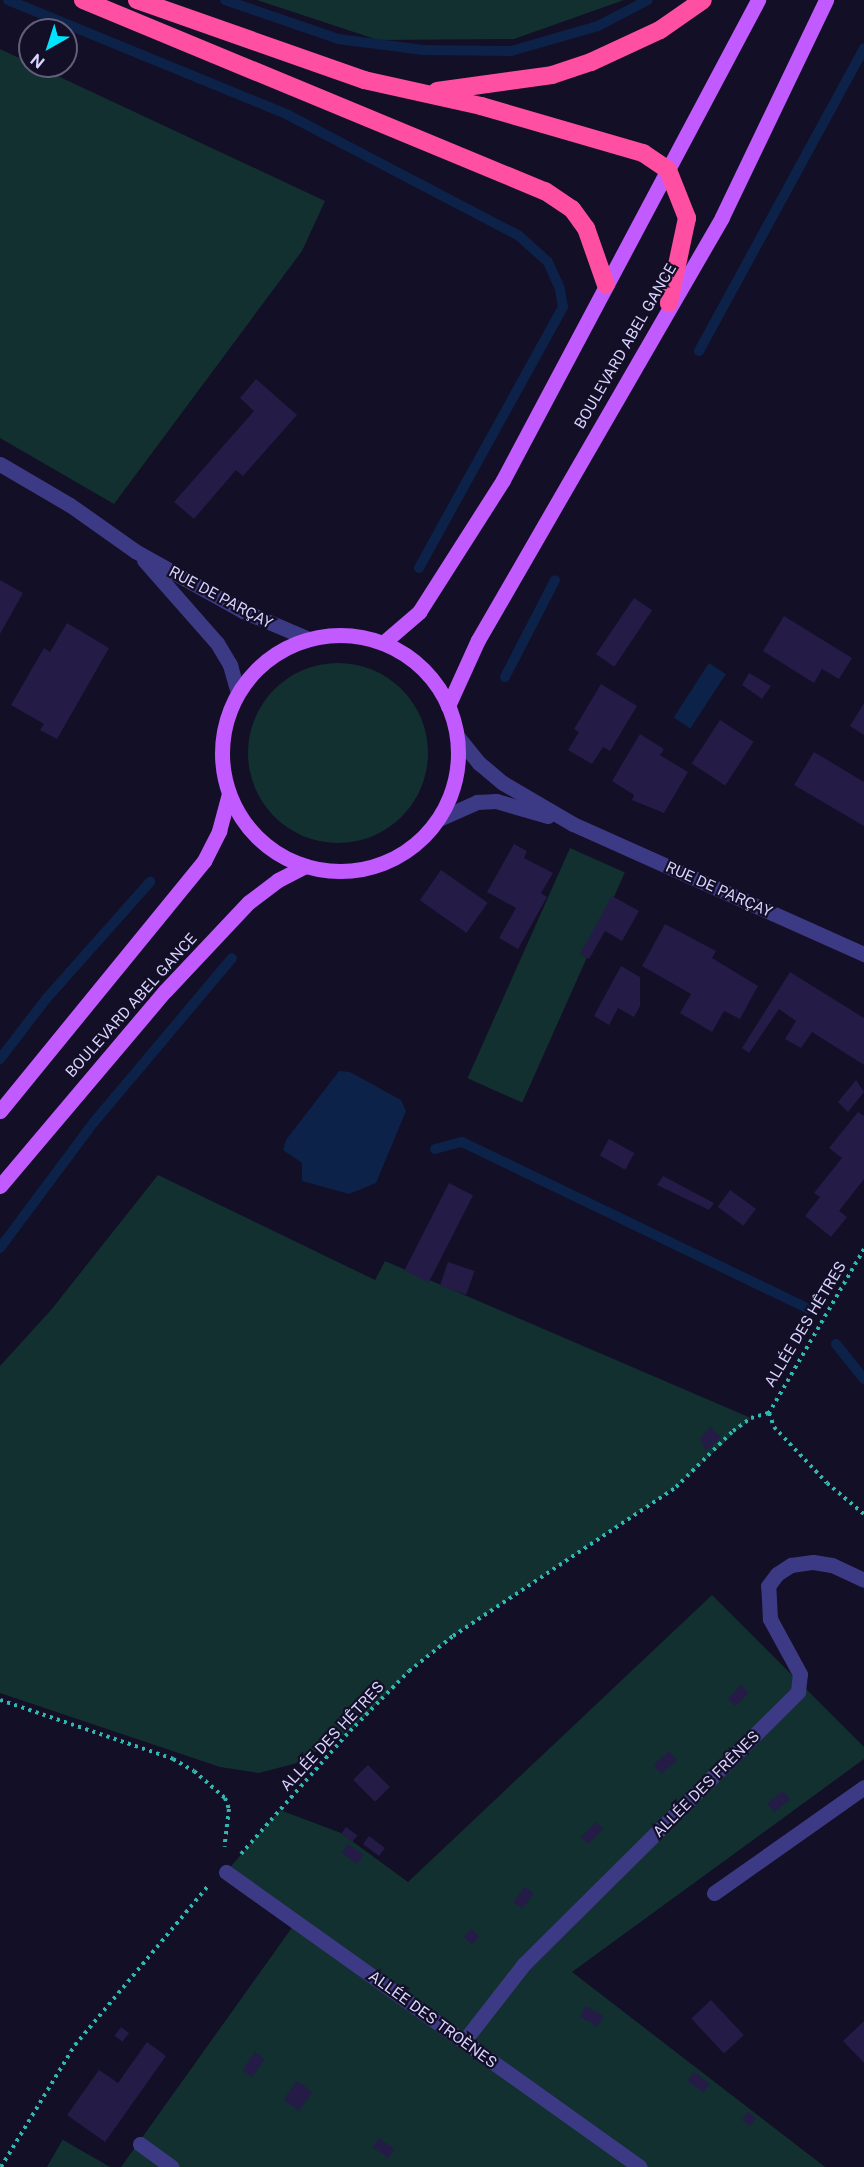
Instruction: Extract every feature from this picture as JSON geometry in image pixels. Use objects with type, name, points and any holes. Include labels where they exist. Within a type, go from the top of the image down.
[{"type":"highway","points":[[83,0],[272,75],[546,191],[572,209],[586,228],[606,285]]},
{"type":"highway","points":[[137,0],[301,59],[610,140],[643,153],[668,170],[687,218],[669,303]]},
{"type":"highway","points":[[426,93],[552,75],[591,62],[660,30],[703,0]]},
{"type":"main road","points":[[383,643],[410,623],[446,574],[503,480],[758,0]]},
{"type":"main road","name":"BOULEVARD ABEL GANCE","points":[[448,706],[478,640],[669,303],[722,217],[826,0]]},
{"type":"main road","points":[[346,635],[383,643],[421,668],[448,706],[457,736],[456,779],[439,819],[413,846],[380,864],[343,871],[306,866],[267,846],[245,822],[229,794],[222,744],[238,693],[275,654],[309,639],[346,635]]},
{"type":"main road","name":"BOULEVARD ABEL GANCE","points":[[0,1111],[204,861],[219,831],[229,794]]},
{"type":"main road","name":"BOULEVARD ABEL GANCE","points":[[0,1186],[118,1044],[241,910],[270,885],[306,866]]},
{"type":"street","name":"RUE DE PARÇAY","points":[[0,464],[70,505],[135,551],[243,611],[309,639]]},
{"type":"street","name":"RUE DE PARÇAY","points":[[135,551],[217,643],[230,665],[238,693]]},
{"type":"street","name":"RUE DE PARÇAY","points":[[457,736],[479,763],[502,783],[573,824],[864,954]]},
{"type":"street","name":"RUE DE PARÇAY","points":[[439,819],[477,802],[496,801],[573,824]]},
{"type":"street","name":"ALLÉE DES FRÊNES","points":[[464,2041],[524,1964],[798,1692],[800,1674],[770,1619],[768,1586],[777,1574],[791,1565],[813,1562],[832,1565],[864,1580]]},
{"type":"street","points":[[714,1893],[864,1787]]},
{"type":"street","name":"ALLÉE DES TROÈNES","points":[[226,1872],[640,2167]]},
{"type":"street","points":[[140,2144],[172,2167]]},
{"type":"path","name":"ALLÉE DES HÊTRES","points":[[1,2167],[75,2045],[200,1892],[226,1872],[350,1731],[409,1671],[453,1636],[676,1486],[733,1431],[751,1418],[769,1413],[864,1249]]},
{"type":"path","points":[[769,1413],[774,1427],[827,1483],[864,1514]]},
{"type":"path","points":[[0,1701],[173,1759],[194,1771],[225,1798],[229,1809],[223,1852],[226,1872]]},
{"type":"green space","points":[[257,0],[624,0],[514,39],[378,40]]},
{"type":"green space","points":[[0,49],[18,57],[18,78],[62,78],[325,201],[302,251],[114,504],[0,438]]},
{"type":"green space","points":[[338,663],[372,670],[401,690],[421,719],[428,753],[421,787],[401,816],[372,836],[338,843],[304,836],[275,816],[255,787],[248,753],[255,719],[275,690],[304,670]]},
{"type":"green space","points":[[570,848],[625,872],[522,1103],[468,1078]]},
{"type":"green space","points":[[158,1175],[375,1280],[385,1261],[751,1418],[676,1487],[453,1636],[409,1671],[350,1731],[297,1763],[259,1773],[220,1767],[0,1693],[0,1366],[51,1310]]},
{"type":"green space","points":[[712,1595],[864,1747],[864,1759],[572,1972],[825,2167],[121,2167],[296,1922],[226,1872],[280,1810],[341,1833],[408,1882]]},
{"type":"green space","points":[[63,2140],[110,2167],[47,2167]]},
{"type":"water","points":[[709,663],[726,674],[690,728],[674,718]]},
{"type":"water","points":[[339,1071],[350,1072],[401,1100],[406,1111],[376,1183],[349,1194],[302,1181],[302,1163],[283,1150],[286,1140]]},
{"type":"building","points":[[256,379],[297,415],[243,476],[236,470],[194,519],[174,502],[254,411],[240,398]]},
{"type":"building","points":[[0,580],[23,593],[0,634]]},
{"type":"building","points":[[634,598],[652,610],[614,667],[596,654]]},
{"type":"building","points":[[784,616],[852,658],[839,679],[822,669],[814,683],[763,651]]},
{"type":"building","points":[[67,623],[109,648],[57,739],[40,730],[44,724],[11,705],[44,648],[50,652]]},
{"type":"building","points":[[749,673],[771,686],[762,699],[742,685]]},
{"type":"building","points":[[601,684],[637,706],[610,751],[603,747],[592,764],[568,750],[579,732],[574,729]]},
{"type":"building","points":[[864,703],[864,735],[850,726]]},
{"type":"building","points":[[720,720],[754,742],[725,785],[692,764]]},
{"type":"building","points":[[640,734],[664,749],[660,755],[688,772],[664,813],[632,800],[634,795],[612,781]]},
{"type":"building","points":[[814,752],[864,782],[864,826],[794,785]]},
{"type":"building","points":[[514,844],[527,851],[524,858],[553,873],[541,893],[547,897],[518,949],[499,938],[516,908],[487,892]]},
{"type":"building","points":[[441,870],[488,903],[466,933],[420,900]]},
{"type":"building","points":[[612,896],[639,911],[622,941],[605,931],[589,959],[580,954]]},
{"type":"building","points":[[665,924],[716,951],[712,958],[758,986],[740,1019],[724,1011],[712,1032],[680,1013],[691,994],[642,966]]},
{"type":"building","points":[[621,966],[640,977],[640,1006],[634,1017],[618,1008],[609,1025],[594,1016]]},
{"type":"building","points":[[790,972],[864,1018],[864,1065],[812,1032],[801,1048],[785,1039],[796,1021],[779,1009],[749,1053],[742,1048]]},
{"type":"building","points":[[856,1080],[864,1092],[848,1112],[838,1102]]},
{"type":"building","points":[[858,1112],[864,1116],[864,1179],[839,1211],[847,1217],[831,1237],[805,1216],[820,1197],[814,1193],[842,1158],[829,1148]]},
{"type":"building","points":[[609,1139],[634,1153],[625,1170],[600,1156]]},
{"type":"building","points":[[663,1176],[714,1203],[709,1210],[657,1185]]},
{"type":"building","points":[[449,1183],[473,1195],[429,1283],[405,1270]]},
{"type":"building","points":[[730,1190],[756,1209],[744,1226],[718,1207]]},
{"type":"building","points":[[448,1262],[474,1271],[466,1295],[440,1286]]},
{"type":"building","points":[[710,1427],[721,1437],[706,1451],[700,1439]]},
{"type":"building","points":[[741,1685],[749,1693],[735,1706],[728,1698]]},
{"type":"building","points":[[669,1751],[677,1760],[661,1774],[653,1765]]},
{"type":"building","points":[[368,1765],[390,1787],[375,1802],[353,1780]]},
{"type":"building","points":[[783,1791],[790,1800],[774,1812],[767,1803]]},
{"type":"building","points":[[596,1822],[603,1829],[588,1844],[581,1837]]},
{"type":"building","points":[[346,1827],[357,1835],[353,1842],[341,1833]]},
{"type":"building","points":[[369,1836],[385,1848],[379,1856],[363,1844]]},
{"type":"building","points":[[348,1844],[364,1855],[357,1864],[342,1853]]},
{"type":"building","points":[[525,1887],[534,1894],[522,1909],[513,1902]]},
{"type":"building","points":[[471,1929],[479,1936],[472,1945],[464,1937]]},
{"type":"building","points":[[711,2000],[744,2035],[724,2054],[691,2018]]},
{"type":"building","points":[[586,2006],[603,2016],[597,2026],[580,2016]]},
{"type":"building","points":[[864,2021],[864,2063],[843,2041]]},
{"type":"building","points":[[121,2027],[129,2033],[122,2042],[114,2036]]},
{"type":"building","points":[[147,2042],[166,2056],[105,2142],[67,2115],[99,2070],[118,2083]]},
{"type":"building","points":[[255,2052],[265,2059],[252,2077],[242,2070]]},
{"type":"building","points":[[694,2072],[710,2084],[703,2093],[687,2081]]},
{"type":"building","points":[[297,2081],[312,2092],[299,2111],[283,2100]]},
{"type":"building","points":[[748,2112],[756,2118],[750,2126],[742,2120]]},
{"type":"building","points":[[379,2138],[395,2149],[388,2158],[373,2147]]},
{"type":"waterway","points":[[8,0],[288,115],[518,235],[548,262],[560,289],[563,307],[419,568]]},
{"type":"waterway","points":[[225,0],[338,39],[423,50],[511,51],[598,26],[648,0]]},
{"type":"waterway","points":[[699,351],[864,48]]},
{"type":"waterway","points":[[505,677],[555,580]]},
{"type":"waterway","points":[[0,1059],[46,999],[150,882]]},
{"type":"waterway","points":[[0,1248],[94,1122],[232,958]]},
{"type":"waterway","points":[[435,1149],[462,1142],[809,1309]]},
{"type":"waterway","points":[[836,1344],[864,1379]]}]
